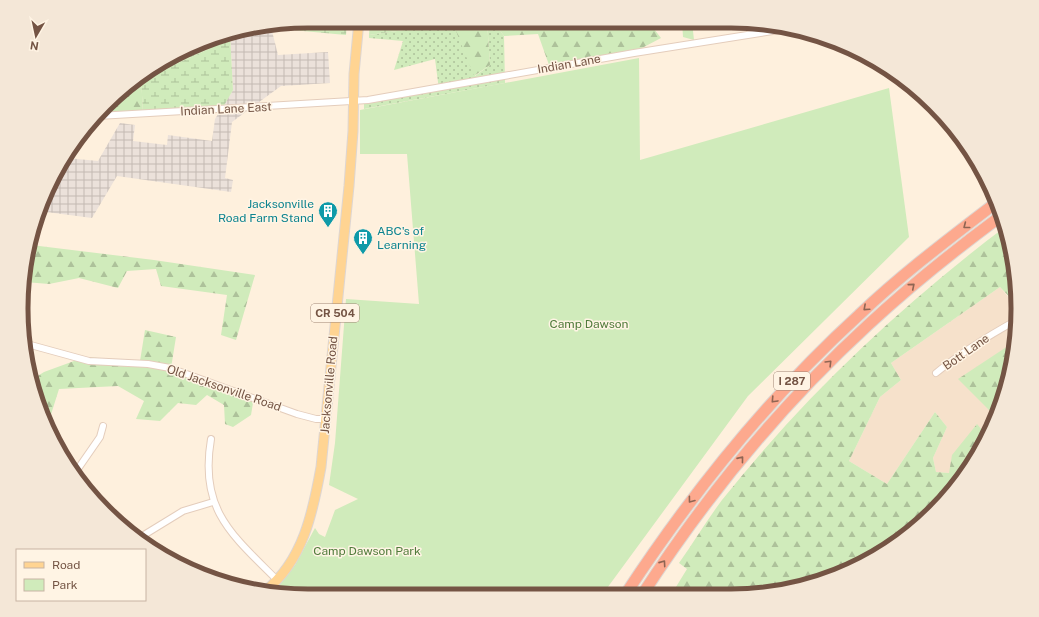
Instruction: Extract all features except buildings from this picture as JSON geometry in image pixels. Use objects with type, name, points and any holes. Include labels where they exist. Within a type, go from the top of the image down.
[{"type":"highway","name":"I 287","points":[[629,589],[704,484],[741,437],[786,387],[841,331],[877,298],[992,206]]},
{"type":"highway","name":"I 287","points":[[646,589],[679,541],[722,483],[794,398],[833,358],[886,308],[996,220]]},
{"type":"main road","name":"Jacksonville Road","points":[[270,587],[291,562],[300,546],[308,524],[321,467],[349,180],[358,28]]},
{"type":"street","name":"Indian Lane","points":[[353,102],[634,53],[773,31]]},
{"type":"street","name":"Indian Lane East","points":[[105,116],[353,102]]},
{"type":"street","name":"Bott Lane","points":[[936,373],[985,337],[1010,324]]},
{"type":"street","name":"Old Jacksonville Road","points":[[30,345],[89,361],[146,364],[170,368],[297,414],[326,419]]},
{"type":"street","points":[[78,468],[100,437],[103,426]]},
{"type":"street","points":[[211,439],[208,465],[210,489],[213,502],[224,524],[238,541],[277,580]]},
{"type":"street","points":[[144,535],[183,511],[213,502]]},
{"type":"shaded area","points":[[272,30],[278,55],[328,52],[330,83],[281,86],[232,122],[225,178],[233,180],[231,192],[117,176],[92,218],[45,212],[57,184],[72,158],[98,161],[120,123],[135,125],[133,141],[167,145],[168,135],[212,141],[215,119],[233,90],[230,40]]},
{"type":"shaded area","points":[[1000,287],[1011,300],[1009,347],[990,416],[983,431],[977,425],[949,473],[936,472],[933,458],[947,427],[935,412],[887,484],[849,461],[880,397],[901,380],[891,363]]},
{"type":"green space","points":[[346,28],[346,35],[289,29]]},
{"type":"green space","points":[[370,28],[418,28],[369,35]]},
{"type":"green space","points":[[418,28],[455,28],[475,76],[490,65],[487,28],[498,28],[504,36],[505,83],[364,109],[364,101],[439,90],[435,59],[394,70],[403,41],[369,38],[369,35]]},
{"type":"green space","points":[[455,28],[487,28],[490,65],[474,76]]},
{"type":"green space","points":[[498,28],[653,28],[661,38],[642,48],[549,65],[538,34],[504,36]]},
{"type":"green space","points":[[682,28],[693,28],[694,40],[683,37]]},
{"type":"green space","points":[[230,40],[233,90],[222,109],[143,113],[141,84],[156,73],[211,48],[212,45]]},
{"type":"green space","points":[[212,45],[211,48],[156,73],[201,49]]},
{"type":"green space","name":"Camp Dawson","points":[[639,58],[640,160],[889,88],[909,237],[748,396],[606,589],[308,589],[275,587],[295,565],[315,528],[319,534],[325,537],[335,510],[358,499],[329,485],[335,443],[346,299],[419,304],[407,154],[360,154],[360,110]]},
{"type":"green space","points":[[141,84],[143,113],[106,115]]},
{"type":"green space","points":[[1000,231],[1009,272],[1010,298],[1000,287],[891,363],[901,380],[880,397],[849,461],[887,484],[935,412],[947,427],[933,458],[936,472],[949,473],[952,455],[977,424],[983,431],[973,449],[953,479],[929,507],[886,542],[855,560],[821,574],[785,584],[767,587],[675,589],[687,569],[679,563],[711,515],[753,462],[820,389],[855,354],[928,288]]},
{"type":"green space","points":[[35,246],[154,260],[255,275],[236,340],[221,335],[227,295],[161,286],[156,269],[127,271],[118,288],[79,278],[49,284],[29,282]]},
{"type":"green space","points":[[145,330],[176,337],[171,368],[254,397],[251,415],[233,427],[225,424],[224,405],[207,395],[196,405],[178,403],[160,421],[136,419],[144,401],[118,386],[59,389],[50,418],[37,377],[44,372],[85,357],[140,361]]},
{"type":"green space","points":[[1009,347],[1006,363],[991,412],[958,379]]},
{"type":"place","name":"Jacksonville Road Farm Stand","points":[[328,228]]},
{"type":"place","name":"ABC's of Learning","points":[[363,255]]},
{"type":"park label","name":"Camp Dawson Park","points":[[367,551]]}]
